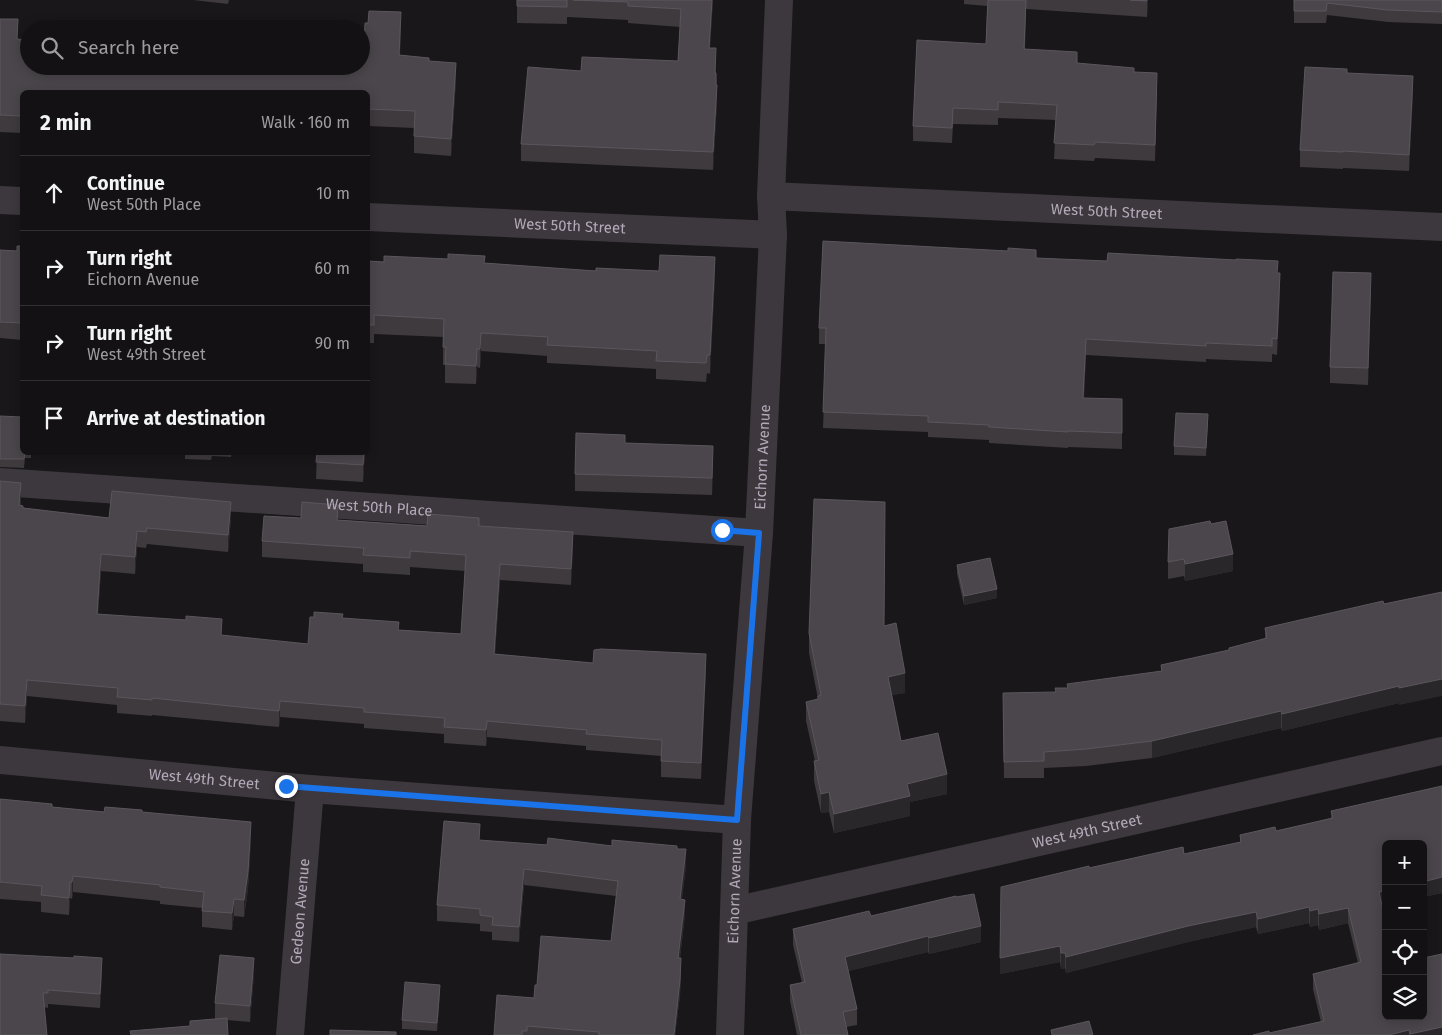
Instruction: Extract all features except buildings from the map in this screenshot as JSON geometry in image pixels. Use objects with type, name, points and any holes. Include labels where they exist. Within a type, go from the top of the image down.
[{"type":"street","name":"Eichorn Avenue","points":[[730,1035],[737,820],[759,533],[773,235],[771,196],[779,0]]},
{"type":"street","name":"West 50th Street","points":[[771,196],[1442,227]]},
{"type":"street","points":[[0,200],[20,201]]},
{"type":"street","name":"West 50th Street","points":[[370,217],[773,235]]},
{"type":"street","name":"West 50th Place","points":[[0,482],[759,533]]},
{"type":"street","name":"West 49th Street","points":[[734,910],[1442,751]]},
{"type":"street","name":"West 49th Street","points":[[0,760],[310,789],[737,820]]},
{"type":"street","name":"Gedeon Avenue","points":[[290,1035],[310,789]]},
{"type":"route","points":[[286,786],[737,820],[759,533],[722,530]]}]
